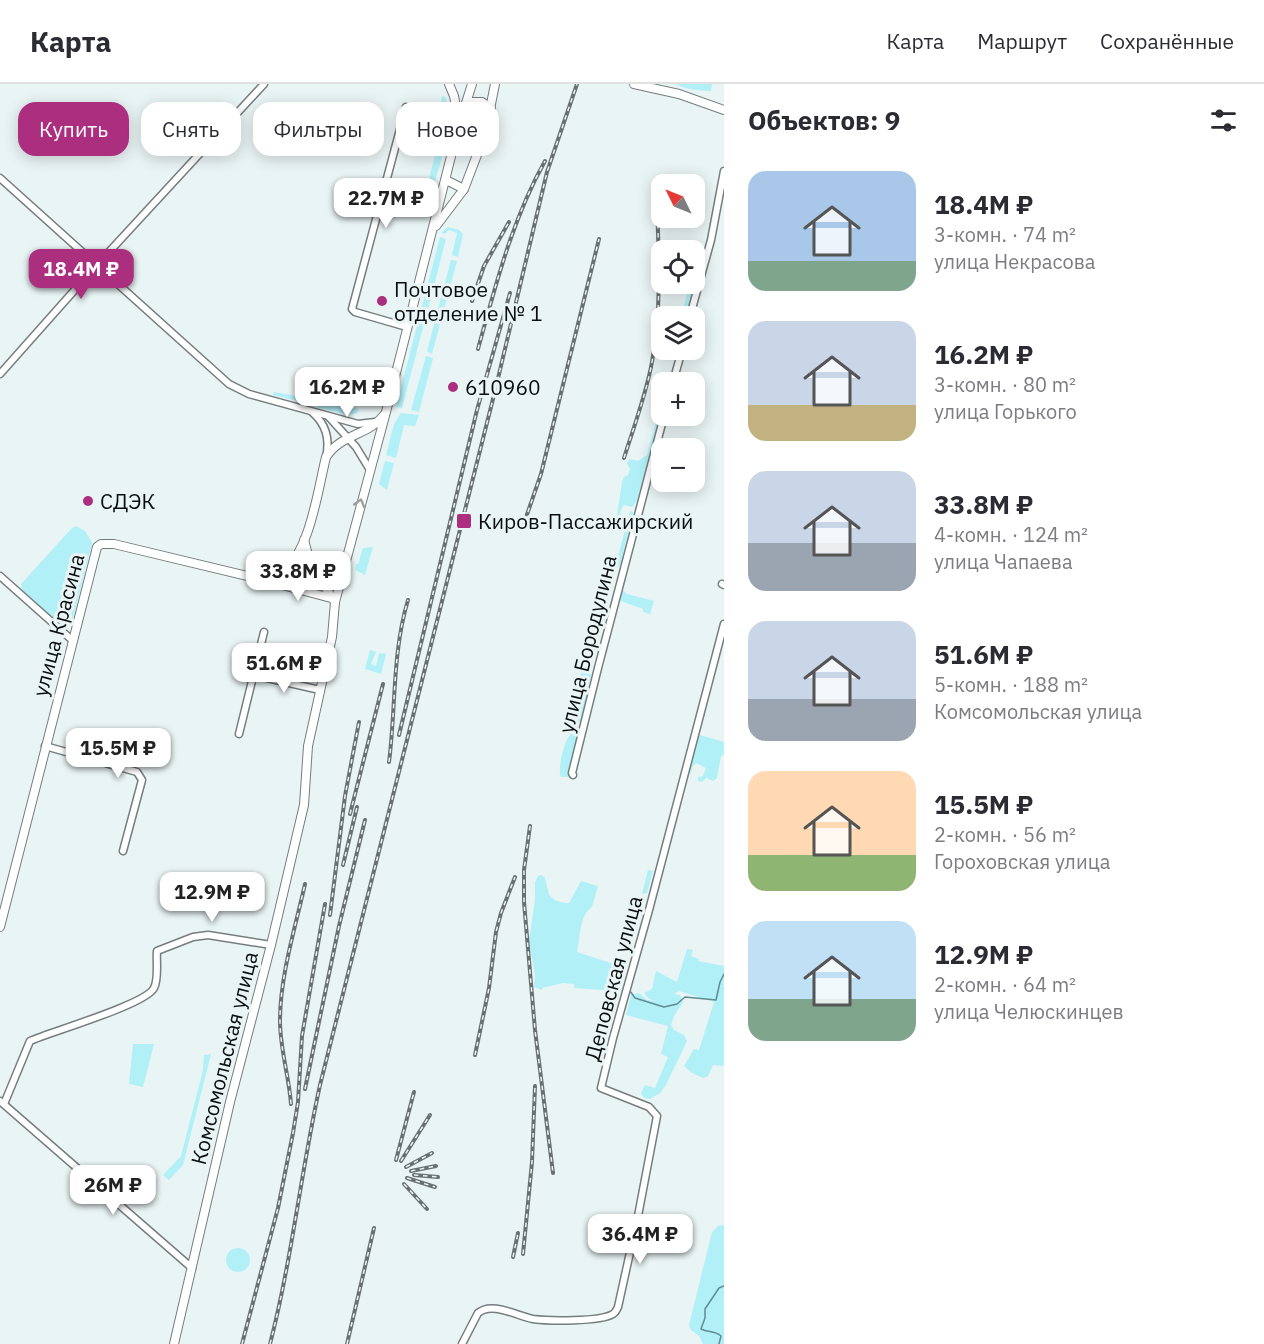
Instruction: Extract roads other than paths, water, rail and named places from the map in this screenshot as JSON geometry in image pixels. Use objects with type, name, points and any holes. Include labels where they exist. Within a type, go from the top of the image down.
[{"type":"main road","points":[[449,84],[455,102]]},
{"type":"main road","name":"Комсомольская улица","points":[[467,102],[472,84]]},
{"type":"main road","points":[[634,84],[680,94],[724,110]]},
{"type":"main road","name":"Комсомольская улица","points":[[491,102],[494,85]]},
{"type":"main road","name":"Комсомольская улица","points":[[174,1344],[230,1102],[271,945],[304,805],[305,767],[332,638],[333,600],[385,415],[452,156]]},
{"type":"main road","name":"Комсомольская улица","points":[[433,230],[464,189],[477,156]]},
{"type":"main road","points":[[446,180],[464,189]]},
{"type":"main road","points":[[253,579],[276,576],[295,559],[304,539],[326,457],[335,445],[371,427],[385,415]]},
{"type":"main road","points":[[304,539],[309,561],[316,576],[333,600]]},
{"type":"main road","name":"улица Красина","points":[[0,927],[94,553],[101,543],[114,544],[253,579]]},
{"type":"main road","points":[[272,582],[292,582],[316,576],[333,569],[345,560]]},
{"type":"main road","points":[[253,579],[272,582],[333,600]]},
{"type":"street","points":[[0,374],[264,84]]},
{"type":"street","points":[[396,144],[352,309],[355,312],[407,327]]},
{"type":"street","points":[[693,306],[711,240],[724,171]]},
{"type":"street","points":[[0,178],[224,382],[249,394],[358,424],[368,424],[385,415]]},
{"type":"street","points":[[312,412],[322,423],[326,432],[328,441],[326,457]]},
{"type":"street","points":[[328,416],[361,454],[370,470]]},
{"type":"street","name":"улица Бородулина","points":[[573,775],[598,668],[661,426]]},
{"type":"street","points":[[0,576],[72,640]]},
{"type":"street","name":"Деповская улица","points":[[462,1344],[478,1312],[483,1309],[500,1310],[535,1319],[562,1321],[605,1317],[615,1313],[618,1307],[657,1116],[649,1107],[601,1088],[724,624]]},
{"type":"street","points":[[239,734],[264,632]]},
{"type":"street","points":[[253,675],[320,690]]},
{"type":"street","points":[[45,746],[137,772],[142,780],[123,851]]},
{"type":"street","points":[[192,1268],[2,1103],[30,1041],[148,996],[155,988],[157,951],[193,937],[208,935],[271,945]]},
{"type":"waterway","points":[[630,991],[635,998],[664,1007],[677,1004],[685,997],[716,1000],[724,974]]},
{"type":"waterway","points":[[719,1344],[721,1336],[701,1329],[705,1309],[719,1288],[724,1286]]},
{"type":"railway","points":[[270,1344],[320,1085],[495,391],[547,172],[577,84]]},
{"type":"railway","points":[[478,349],[514,229],[545,161]]},
{"type":"railway","points":[[472,301],[484,266],[509,222]]},
{"type":"railway","points":[[624,458],[640,410],[652,362],[658,316],[658,228]]},
{"type":"railway","points":[[522,529],[541,474],[599,239]]},
{"type":"railway","points":[[399,735],[477,410],[510,293]]},
{"type":"railway","points":[[389,762],[399,640],[408,600]]},
{"type":"railway","points":[[350,814],[383,684]]},
{"type":"railway","points":[[330,915],[345,796],[359,722]]},
{"type":"railway","points":[[343,865],[357,807]]},
{"type":"railway","points":[[305,1089],[339,926],[365,820]]},
{"type":"railway","points":[[530,826],[524,870],[524,902],[535,1030],[553,1173]]},
{"type":"railway","points":[[475,1055],[489,988],[496,932],[515,877]]},
{"type":"railway","points":[[291,1104],[281,1042],[282,987],[305,884]]},
{"type":"railway","points":[[242,1344],[278,1208],[293,1133],[298,1102],[302,1036],[325,904]]},
{"type":"railway","points":[[523,1254],[532,1162],[535,1086]]},
{"type":"railway","points":[[396,1160],[414,1092]]},
{"type":"railway","points":[[401,1161],[430,1115]]},
{"type":"railway","points":[[406,1167],[432,1153]]},
{"type":"railway","points":[[411,1171],[436,1166]]},
{"type":"railway","points":[[414,1175],[438,1177]]},
{"type":"railway","points":[[407,1178],[435,1187]]},
{"type":"railway","points":[[404,1184],[427,1209]]},
{"type":"railway","points":[[347,1344],[374,1228]]},
{"type":"railway","points":[[513,1257],[518,1233]]},
{"type":"place","name":"Почтовое отделение № 1","points":[[382,301]]},
{"type":"place","name":"610960","points":[[453,387]]},
{"type":"place","name":"СДЭК","points":[[88,501]]},
{"type":"place","name":"Киров-Пассажирский","points":[[464,521]]}]
